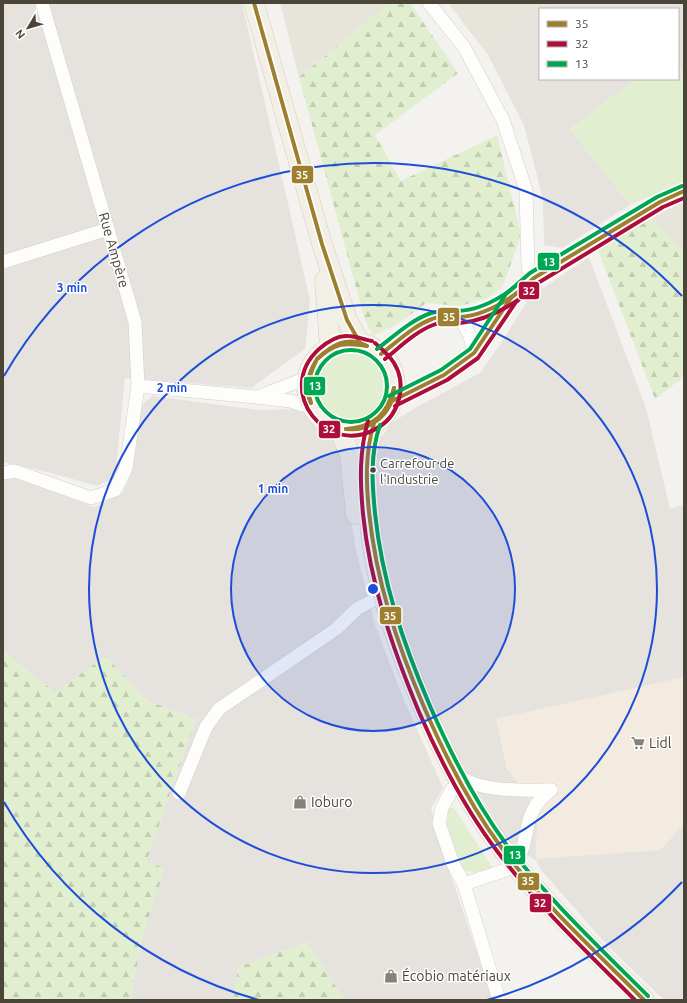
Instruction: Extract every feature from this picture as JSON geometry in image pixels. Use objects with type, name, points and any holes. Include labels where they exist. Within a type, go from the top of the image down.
[{"type":"main road","points":[[254,3],[322,244],[347,320],[360,343]]},
{"type":"main road","points":[[322,244],[330,347]]},
{"type":"main road","points":[[340,343],[360,343],[371,347],[381,354],[389,364],[394,376],[395,389],[392,401],[385,414],[374,424],[351,430],[339,428],[329,424],[313,408],[309,398],[307,378],[312,366],[320,355],[330,347],[340,343]]},
{"type":"main road","points":[[374,424],[370,433],[366,456],[369,512],[375,562],[392,628],[453,780]]},
{"type":"main road","points":[[339,428],[350,455],[361,547],[374,600],[428,741],[453,780],[481,817],[510,867],[564,938],[628,1000]]},
{"type":"main road","points":[[510,867],[544,899],[644,1000]]},
{"type":"street","name":"Rue Ampère","points":[[3,473],[15,471],[91,498],[115,490],[126,468],[138,386],[135,322],[42,3]]},
{"type":"street","points":[[428,3],[464,47],[503,120],[526,190],[528,268],[534,278]]},
{"type":"street","points":[[392,401],[444,375],[474,353],[511,298],[534,278],[660,202],[684,191]]},
{"type":"street","points":[[3,262],[108,229]]},
{"type":"street","points":[[381,354],[425,322],[437,317],[460,317],[482,312],[511,298]]},
{"type":"street","points":[[460,317],[470,336],[474,353]]},
{"type":"street","points":[[256,397],[307,378]]},
{"type":"street","points":[[138,386],[290,401],[313,408]]},
{"type":"street","points":[[179,793],[206,727],[219,709],[336,629],[358,608],[374,600]]},
{"type":"street","points":[[464,884],[510,867],[522,852],[532,810],[542,797],[551,790],[495,788],[453,780],[442,808],[439,823],[453,864],[464,884],[499,1000]]},
{"type":"shaded area","points":[[3,3],[242,3],[310,300],[305,349],[251,388],[125,378],[115,478],[97,486],[55,474],[3,462]]},
{"type":"shaded area","points":[[280,3],[390,3],[299,77]]},
{"type":"shaded area","points":[[448,3],[555,3],[549,8],[539,8],[539,16],[488,55]]},
{"type":"shaded area","points":[[555,3],[684,3],[684,72],[679,66],[679,8],[549,8]]},
{"type":"shaded area","points":[[539,16],[539,80],[635,80],[570,129],[630,205],[562,248],[544,245],[543,199],[524,125],[488,55]]},
{"type":"shaded area","points":[[684,200],[684,252],[651,219]]},
{"type":"shaded area","points":[[589,257],[646,408],[670,509],[684,504],[684,677],[496,719],[507,769],[528,796],[537,823],[536,859],[660,850],[684,824],[684,1000],[664,1000],[606,944],[542,871],[536,860],[511,847],[433,714],[392,612],[377,530],[378,442],[391,423],[417,407],[480,373],[500,345],[530,297]]},
{"type":"shaded area","points":[[152,396],[258,410],[298,409],[339,444],[356,550],[375,625],[402,695],[443,788],[431,808],[442,849],[493,1000],[344,1000],[308,942],[238,967],[233,1000],[130,1000],[144,932],[164,868],[146,862],[196,719],[146,700],[106,656],[55,693],[3,651],[3,474],[95,507],[122,494],[129,479],[140,407]]},
{"type":"shaded area","points":[[684,677],[684,824],[660,850],[536,860],[537,823],[528,796],[507,769],[496,719]]},
{"type":"shaded area","points":[[399,716],[432,797],[407,808],[422,845],[373,864],[364,827],[382,820],[350,742],[351,738]]},
{"type":"shaded area","points":[[169,852],[232,873],[229,883],[165,861]]},
{"type":"green space","points":[[390,3],[410,3],[458,73],[375,135],[401,181],[497,135],[521,235],[503,286],[488,298],[460,306],[426,303],[396,325],[373,336],[364,317],[299,77]]},
{"type":"green space","points":[[679,66],[684,72],[684,182],[630,205],[570,129],[635,80],[679,80]]},
{"type":"green space","points":[[651,219],[684,252],[684,377],[655,399],[598,250]]},
{"type":"green space","points":[[351,353],[364,356],[375,363],[382,374],[385,387],[382,400],[375,411],[364,418],[351,421],[338,418],[327,411],[320,400],[317,387],[320,374],[327,363],[338,356]]},
{"type":"green space","points":[[3,651],[55,692],[106,656],[146,700],[196,719],[146,862],[165,868],[144,932],[130,1000],[3,1000]]},
{"type":"green space","points":[[448,808],[454,808],[493,868],[478,872],[470,872],[463,869],[447,829]]},
{"type":"green space","points":[[308,942],[344,1000],[233,1000],[238,967]]},
{"type":"transit line","name":"35","points":[[254,3],[322,244],[347,320],[360,343]]},
{"type":"transit line","name":"13","points":[[389,396],[441,370],[470,349],[506,294],[530,273],[657,197],[682,186]]},
{"type":"transit line","name":"35","points":[[392,401],[444,375],[474,353],[511,298],[534,278],[660,202],[684,191]]},
{"type":"transit line","name":"32","points":[[395,406],[447,380],[478,358],[516,302],[538,283],[663,207],[684,198]]},
{"type":"transit line","name":"13","points":[[377,349],[403,329],[424,316],[438,311],[458,311],[482,306],[497,299],[517,285]]},
{"type":"transit line","name":"35","points":[[381,354],[425,322],[439,317],[456,317],[476,314],[500,304],[521,290]]},
{"type":"transit line","name":"32","points":[[385,359],[408,340],[426,328],[440,323],[460,323],[478,320],[494,314],[525,295]]},
{"type":"transit line","name":"32","points":[[372,341],[351,336],[336,338],[319,349],[306,366],[302,384],[304,401],[313,416],[325,428],[342,435],[360,435],[379,427],[392,414],[396,407],[401,389],[398,371],[392,360],[375,343]]},
{"type":"transit line","name":"35","points":[[317,359],[334,346],[346,342],[360,343],[367,346]]},
{"type":"transit line","name":"35","points":[[317,359],[329,350],[340,345],[352,344],[367,346]]},
{"type":"transit line","name":"13","points":[[344,350],[358,350],[365,352],[377,360],[385,372],[387,386],[385,400],[377,412],[365,420],[358,422],[344,422],[337,420],[325,412],[317,400],[315,393],[315,379],[317,372],[325,360],[337,352],[344,350]]},
{"type":"transit line","name":"35","points":[[311,403],[307,387],[309,376],[316,361]]},
{"type":"transit line","name":"35","points":[[311,403],[309,397],[309,382],[316,361]]},
{"type":"transit line","name":"35","points":[[346,429],[364,427],[379,419],[390,405],[394,388]]},
{"type":"transit line","name":"35","points":[[346,429],[364,426],[378,418],[387,406],[394,388]]},
{"type":"transit line","name":"32","points":[[368,421],[363,444],[361,479],[366,540],[377,590],[391,639],[409,688],[427,730],[444,766],[464,801],[485,835],[497,851],[546,910],[635,1000]]},
{"type":"transit line","name":"35","points":[[374,423],[369,445],[367,490],[372,538],[377,563],[389,612],[405,660],[440,744],[478,814],[517,868],[551,907],[644,1000]]},
{"type":"transit line","name":"13","points":[[380,425],[373,458],[373,491],[378,538],[383,563],[388,587],[411,659],[446,742],[474,795],[506,844],[556,903],[648,996]]},
{"type":"place","name":"Carrefour de l'Industrie","points":[[373,470]]},
{"type":"place","name":"Lidl","points":[[638,743]]},
{"type":"place","name":"Ioburo","points":[[300,802]]},
{"type":"place","name":"Écobio matériaux","points":[[391,976]]}]
